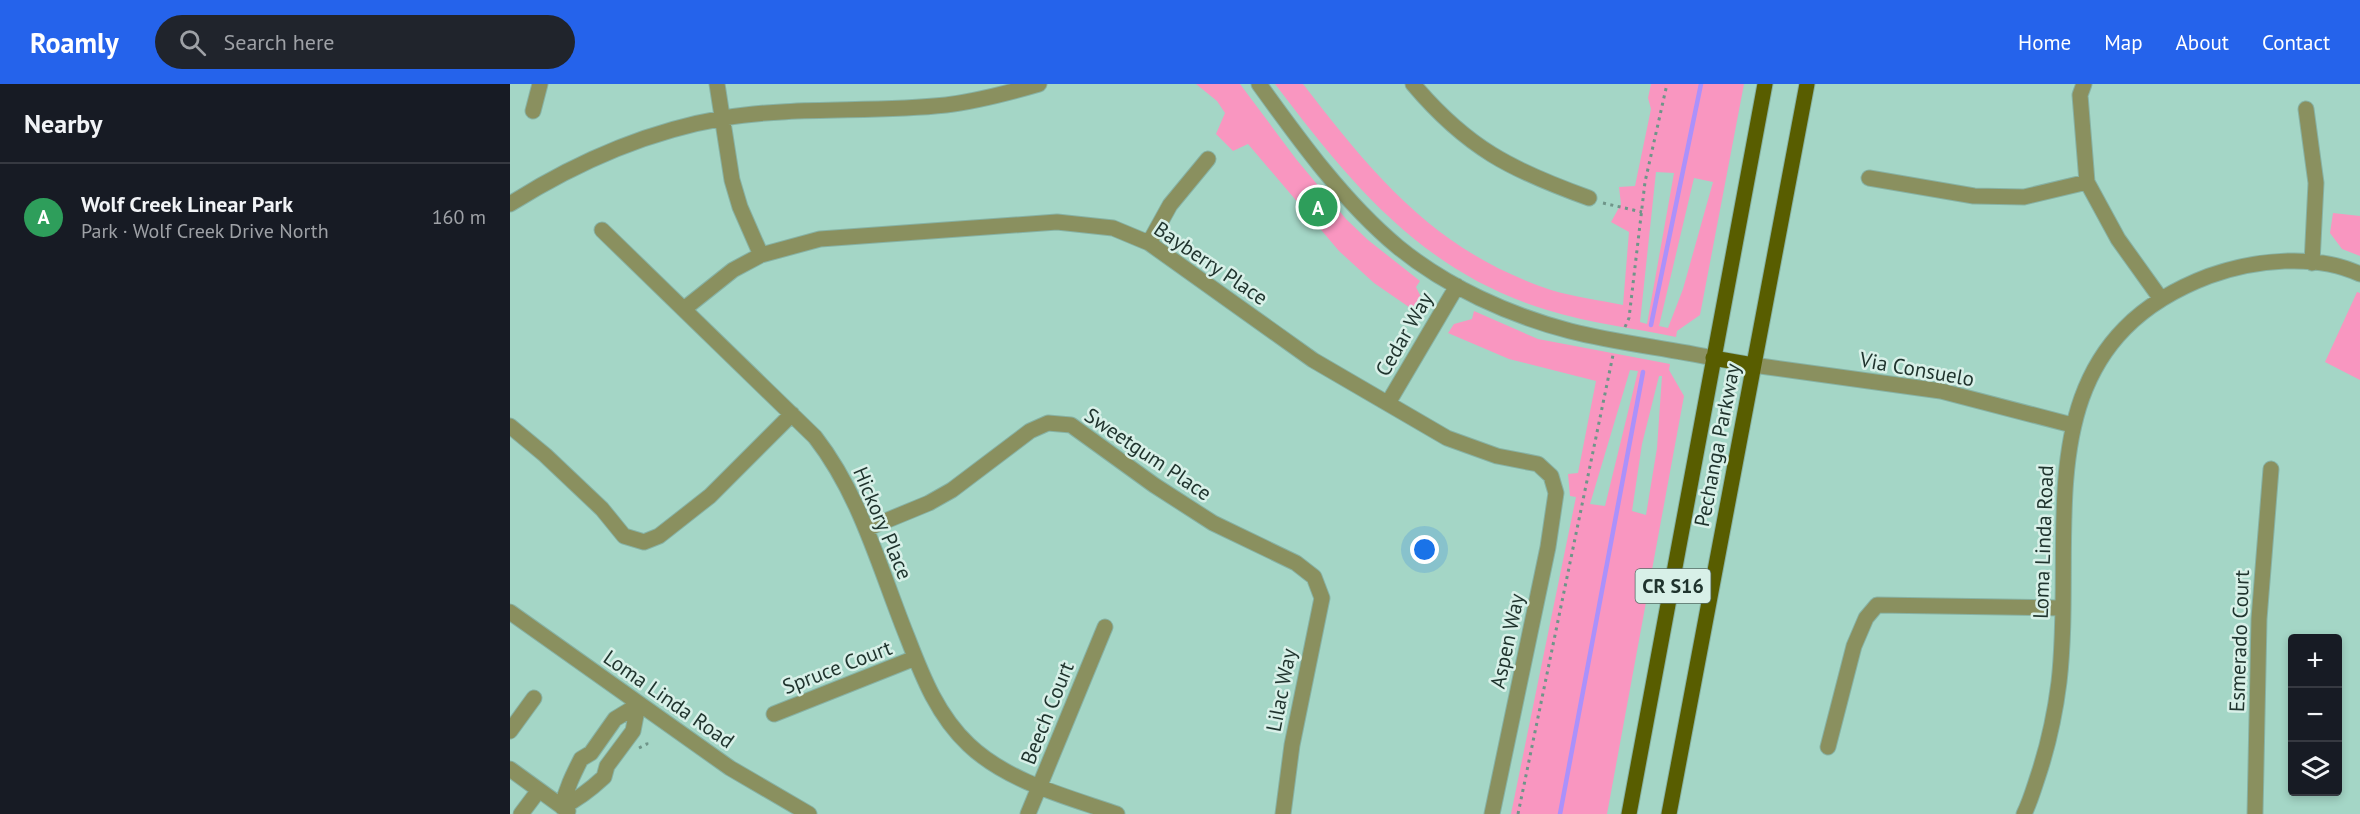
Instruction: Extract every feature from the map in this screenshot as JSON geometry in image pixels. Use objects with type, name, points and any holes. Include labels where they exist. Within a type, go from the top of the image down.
[{"type":"main road","name":"Pechanga Parkway","points":[[1629,814],[1765,84]]},
{"type":"main road","name":"Pechanga Parkway","points":[[1669,814],[1807,84]]},
{"type":"main road","points":[[1713,358],[1753,365]]},
{"type":"street","points":[[533,111],[540,84]]},
{"type":"street","points":[[717,84],[732,180],[760,255]]},
{"type":"street","points":[[510,204],[562,172],[609,151],[686,127],[724,118],[811,110],[947,105],[997,96],[1039,84]]},
{"type":"street","points":[[1259,84],[1291,127],[1361,210],[1398,247],[1457,286],[1524,316],[1570,331],[1713,358]]},
{"type":"street","points":[[1413,84],[1455,130],[1509,167],[1589,198]]},
{"type":"street","points":[[2084,84],[2080,95],[2087,182],[2118,239],[2161,299]]},
{"type":"street","points":[[2306,109],[2316,183],[2312,263]]},
{"type":"street","points":[[1149,243],[1170,205],[1208,159]]},
{"type":"street","points":[[1869,178],[1974,196],[2014,197],[2058,190],[2087,182]]},
{"type":"street","name":"Bayberry Place","points":[[684,309],[733,270],[760,255],[820,239],[1057,222],[1113,228],[1149,243],[1294,346],[1447,438],[1497,456],[1538,464],[1551,476]]},
{"type":"street","name":"Hickory Place","points":[[602,230],[792,414],[815,437],[833,460],[850,489],[915,658],[929,690],[946,719],[970,746],[1005,770],[1039,787],[1117,814]]},
{"type":"street","name":"Loma Linda Road","points":[[2024,814],[2042,762],[2059,681],[2063,505],[2072,425],[2085,388],[2102,358],[2124,330],[2161,299],[2232,268],[2269,261],[2312,263],[2360,274]]},
{"type":"street","name":"Cedar Way","points":[[1388,403],[1457,286]]},
{"type":"street","name":"Via Consuelo","points":[[1753,365],[1941,391],[2072,425]]},
{"type":"street","points":[[510,426],[545,454],[602,509],[624,536],[644,542],[659,536],[710,496],[792,414]]},
{"type":"street","name":"Sweetgum Place","points":[[866,529],[929,503],[952,490],[1030,431],[1048,423],[1071,425],[1154,485],[1213,523],[1296,564],[1314,577]]},
{"type":"street","name":"Esmerado Court","points":[[2255,814],[2259,619],[2271,469]]},
{"type":"street","name":"Aspen Way","points":[[1492,814],[1548,547],[1556,493],[1551,476]]},
{"type":"street","name":"Lilac Way","points":[[1283,814],[1292,745],[1322,598],[1314,577]]},
{"type":"street","points":[[1828,747],[1854,646],[1866,618],[1877,605],[2061,608]]},
{"type":"street","name":"Loma Linda Road","points":[[510,612],[638,705],[730,768],[809,814]]},
{"type":"street","name":"Beech Court","points":[[1028,814],[1105,627]]},
{"type":"street","name":"Spruce Court","points":[[774,714],[915,658]]},
{"type":"street","points":[[510,731],[534,698]]},
{"type":"street","points":[[567,811],[566,786],[578,770],[581,759],[591,753],[615,719],[638,705]]},
{"type":"street","points":[[567,811],[583,797],[594,782],[604,777],[607,766],[633,731],[638,705]]},
{"type":"street","points":[[591,753],[602,756],[607,766]]},
{"type":"street","points":[[510,769],[567,811]]},
{"type":"street","points":[[578,770],[583,780],[594,782]]},
{"type":"street","points":[[521,814],[539,790]]},
{"type":"path","points":[[1518,814],[1586,489],[1609,362],[1629,318],[1642,212],[1667,84]]},
{"type":"path","points":[[1589,198],[1617,209],[1642,212]]},
{"type":"shaded area","points":[[1196,84],[1240,84],[1296,159],[1346,219],[1368,240],[1420,281],[1416,287],[1425,305],[1419,314],[1374,283],[1339,251],[1248,144],[1233,151],[1216,134],[1225,113],[1217,101]]},
{"type":"shaded area","points":[[1275,84],[1303,84],[1356,150],[1410,207],[1473,254],[1510,274],[1551,290],[1623,305],[1629,232],[1611,222],[1621,204],[1619,187],[1635,186],[1651,109],[1648,98],[1651,84],[1744,84],[1700,315],[1677,331],[1676,337],[1563,315],[1503,293],[1462,273],[1426,248],[1393,220],[1332,156]],"holes":[[[1656,172],[1674,173],[1647,324],[1640,322]],[[1694,178],[1713,182],[1683,289],[1668,328],[1659,326]]]},
{"type":"shaded area","points":[[2333,213],[2360,216],[2360,256],[2342,249],[2330,233]]},
{"type":"shaded area","points":[[2357,292],[2360,293],[2360,380],[2325,362]]},
{"type":"shaded area","points":[[1474,311],[1538,339],[1670,364],[1669,370],[1684,396],[1607,814],[1511,814],[1576,497],[1570,496],[1568,474],[1578,473],[1596,381],[1509,359],[1448,333],[1454,324],[1472,319]],"holes":[[[1630,370],[1638,371],[1605,506],[1590,504]],[[1659,376],[1662,376],[1657,448],[1646,515],[1632,511],[1642,444]]]},
{"type":"waterway","points":[[1651,325],[1701,84]]},
{"type":"waterway","points":[[1560,814],[1643,372]]},
{"type":"place","name":"Wolf Creek Linear Park","points":[[1318,207]]}]
